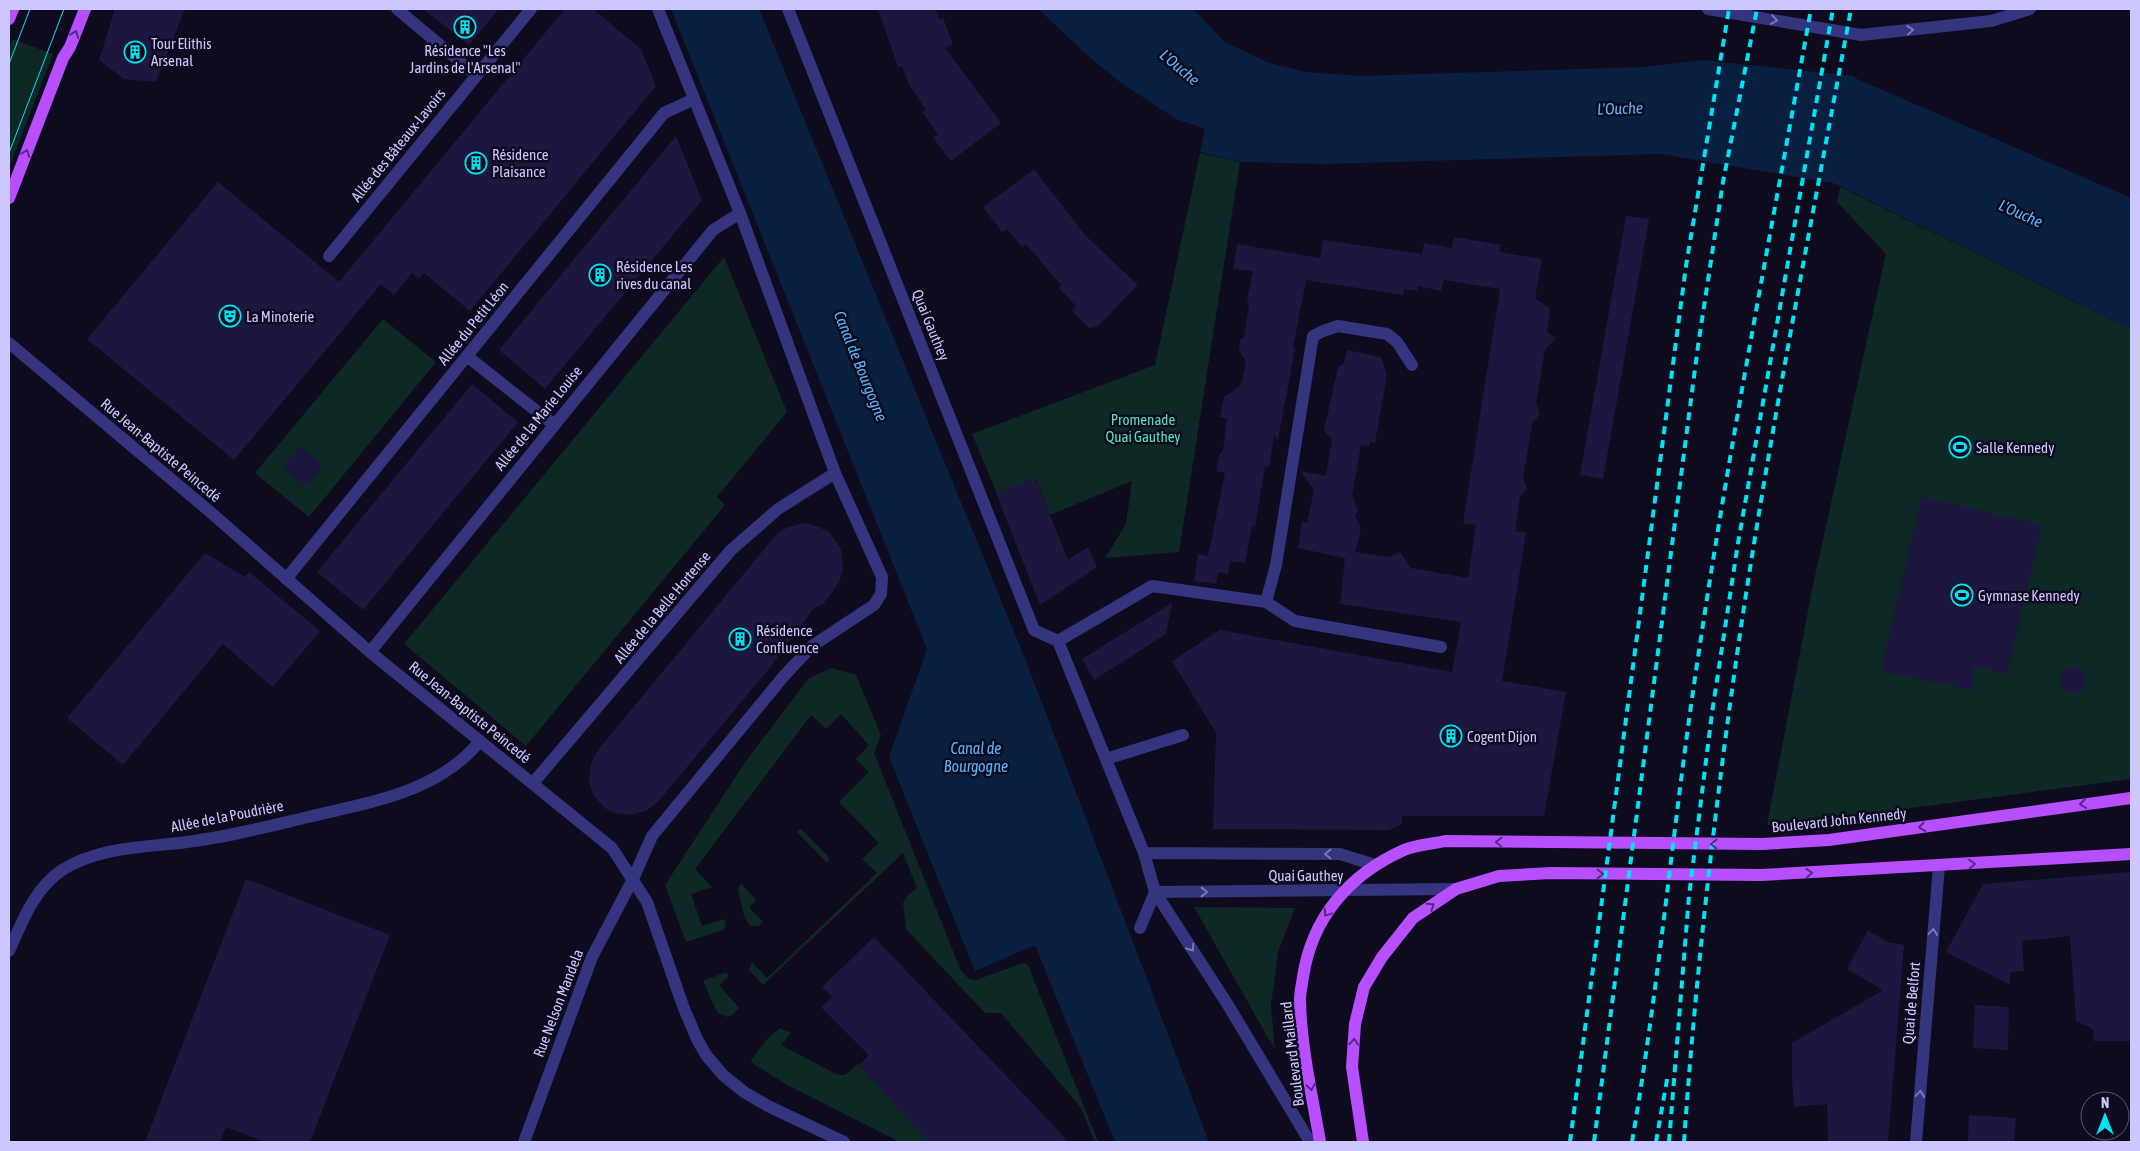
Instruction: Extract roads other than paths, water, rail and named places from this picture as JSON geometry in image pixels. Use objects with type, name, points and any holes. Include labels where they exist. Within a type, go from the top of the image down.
[{"type":"main road","points":[[9,19],[13,9]]},
{"type":"main road","points":[[9,198],[63,58],[70,47],[85,9]]},
{"type":"main road","name":"Boulevard John Kennedy","points":[[1548,842],[1763,844],[1828,840],[2131,798]]},
{"type":"main road","name":"Boulevard Maillard","points":[[1320,1142],[1304,1049],[1300,998],[1305,964],[1316,931],[1344,891],[1375,865],[1406,849],[1445,841],[1548,842]]},
{"type":"main road","points":[[1363,1142],[1352,1067],[1355,1024],[1364,987],[1382,957],[1413,918],[1456,889],[1499,876],[1551,874],[1761,875],[2131,854]]},
{"type":"street","points":[[397,9],[476,75]]},
{"type":"street","name":"Allée des Bâteaux-Lavoirs","points":[[330,256],[531,9]]},
{"type":"street","name":"Rue Nelson Mandela","points":[[524,1142],[592,957],[633,879],[652,836],[783,677],[812,646],[874,605],[880,594],[882,577],[836,473],[740,213],[658,9]]},
{"type":"street","name":"Quai Gauthey","points":[[788,9],[1034,630],[1058,641]]},
{"type":"street","points":[[1708,9],[1861,35],[1991,21],[2030,9]]},
{"type":"street","name":"Allée du Petit Léon","points":[[286,579],[664,113],[694,99]]},
{"type":"street","name":"Allée de la Marie Louise","points":[[370,652],[712,230],[740,213]]},
{"type":"street","points":[[1266,602],[1276,565],[1313,336],[1338,326],[1387,334],[1397,342],[1412,365]]},
{"type":"street","name":"Rue Jean-Baptiste Peincedé","points":[[9,343],[208,510],[370,652],[612,848],[646,902],[683,1006],[706,1055],[724,1075],[744,1092],[768,1106],[844,1142]]},
{"type":"street","points":[[468,357],[554,424]]},
{"type":"street","name":"Allée de la Belle Hortense","points":[[533,783],[731,550],[778,509],[836,473]]},
{"type":"street","points":[[1310,1142],[1228,1005],[1156,892],[1144,853],[1058,641],[1152,586],[1266,602],[1294,621],[1441,647]]},
{"type":"street","points":[[1106,759],[1184,735]]},
{"type":"street","name":"Allée de la Poudrière","points":[[9,951],[28,910],[42,888],[61,871],[82,859],[105,851],[194,841],[244,833],[396,796],[425,784],[454,768],[469,755],[480,741]]},
{"type":"street","name":"Quai Gauthey","points":[[1144,853],[1340,854],[1375,865]]},
{"type":"street","name":"Quai de Belfort","points":[[1916,1142],[1939,866]]},
{"type":"street","name":"Quai Gauthey","points":[[1156,892],[1456,889]]},
{"type":"street","points":[[1140,928],[1156,892]]},
{"type":"water","name":"Canal de Bourgogne","points":[[671,9],[759,9],[1026,661],[1209,1142],[1115,1142],[1035,945],[975,971],[889,757],[927,649]]},
{"type":"water","name":"L'Ouche","points":[[1038,9],[1193,9],[1225,42],[1269,63],[1306,72],[1361,76],[1645,67],[1703,60],[1854,76],[2131,198],[2131,329],[1833,183],[1661,154],[1328,164],[1241,162],[1200,152],[1205,129],[1176,119],[1117,80]]},
{"type":"tram line","points":[[9,64],[30,9]]},
{"type":"tram line","points":[[9,153],[64,9]]},
{"type":"railway","points":[[1570,1142],[1686,266],[1729,9]]},
{"type":"railway","points":[[1594,1142],[1698,346],[1723,182],[1757,9]]},
{"type":"railway","points":[[1632,1142],[1651,1019],[1690,712],[1711,570],[1811,9]]},
{"type":"railway","points":[[1669,1142],[1689,896],[1712,713],[1738,543],[1833,9]]},
{"type":"railway","points":[[1684,1142],[1694,1013],[1708,884],[1723,755],[1741,627],[1779,395],[1851,9]]},
{"type":"railway","points":[[1656,1142],[1668,1074]]},
{"type":"place","name":"Résidence \"Les Jardins de l'Arsenal\"","points":[[465,27]]},
{"type":"place","name":"Tour Elithis Arsenal","points":[[135,52]]},
{"type":"place","name":"Résidence Plaisance","points":[[476,163]]},
{"type":"place","name":"Résidence Les rives du canal","points":[[600,275]]},
{"type":"place","name":"La Minoterie","points":[[230,316]]},
{"type":"place","name":"Salle Kennedy","points":[[1960,447]]},
{"type":"place","name":"Gymnase Kennedy","points":[[1962,595]]},
{"type":"place","name":"Résidence Confluence","points":[[740,639]]},
{"type":"place","name":"Cogent Dijon","points":[[1451,736]]},
{"type":"park label","name":"Promenade Quai Gauthey","points":[[1143,428]]}]
